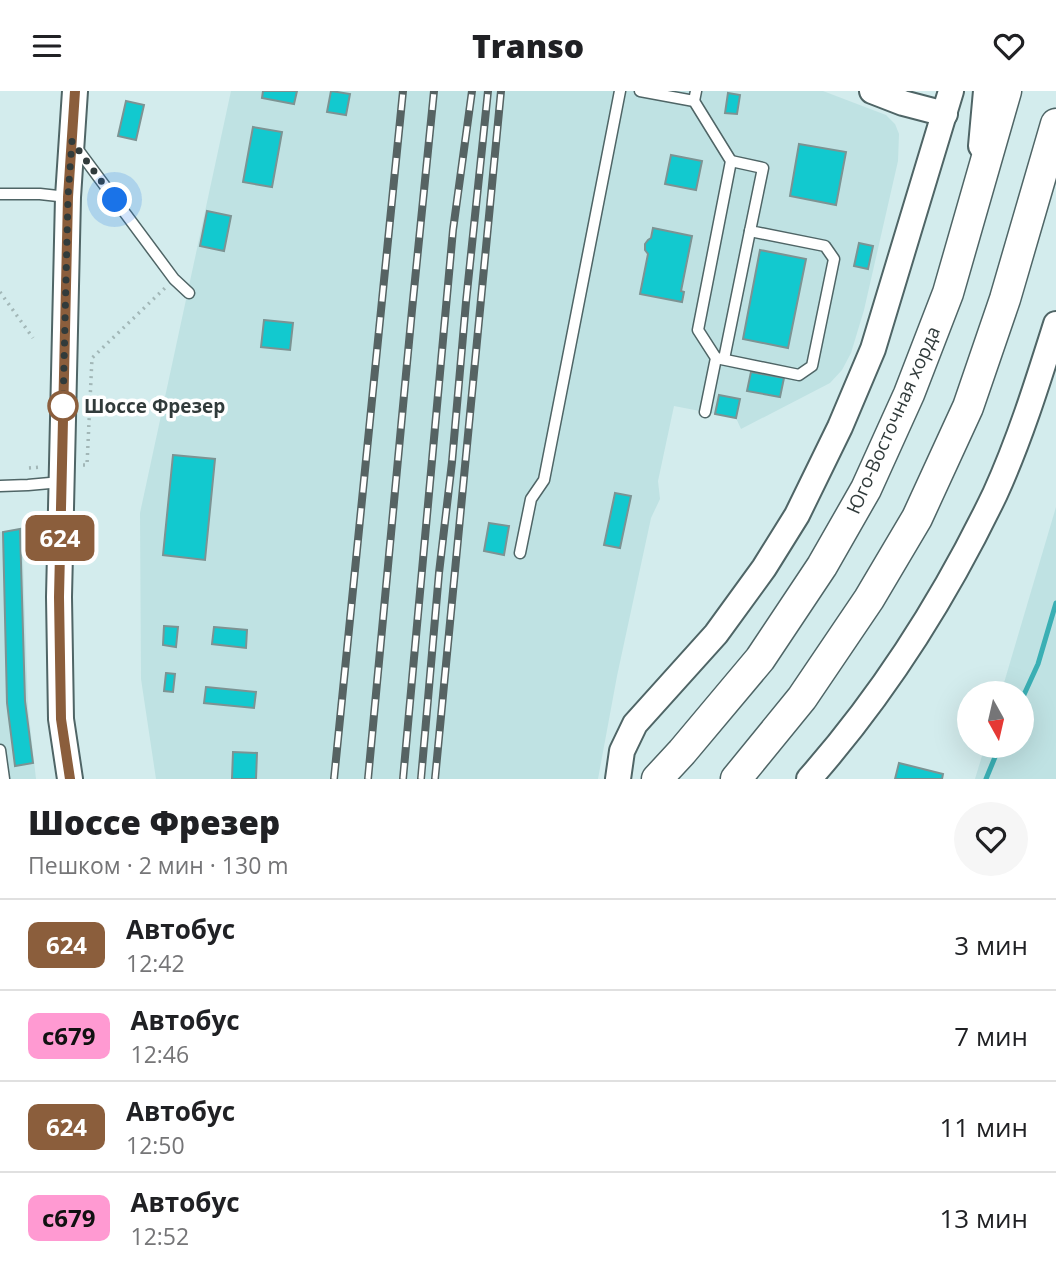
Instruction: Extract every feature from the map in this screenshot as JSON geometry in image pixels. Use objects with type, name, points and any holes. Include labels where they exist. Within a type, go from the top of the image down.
[{"type":"main road","name":"Юго-Восточная хорда","points":[[657,779],[760,659],[822,566],[866,489],[909,394],[948,293],[1006,91]]},
{"type":"main road","points":[[736,779],[802,698],[869,599],[917,518],[968,407],[1005,299],[1056,124]]},
{"type":"street","points":[[70,779],[61,719],[54,474],[75,91]]},
{"type":"street","points":[[618,779],[622,751],[635,724],[716,634],[764,568],[797,515],[840,427],[873,349],[948,102],[903,103],[872,91]]},
{"type":"street","points":[[978,188],[986,91]]},
{"type":"street","points":[[1026,228],[1056,167]]},
{"type":"street","points":[[809,779],[881,689],[928,618],[968,547],[996,492],[1027,413],[1056,324]]},
{"type":"lane","points":[[520,553],[531,499],[544,480],[620,91]]},
{"type":"lane","points":[[640,91],[695,96],[730,161],[698,330],[720,359],[799,375],[812,366],[834,259],[825,246],[750,231]]},
{"type":"lane","points":[[72,141],[174,279],[189,293]]},
{"type":"lane","points":[[705,412],[720,359],[763,168],[730,161]]},
{"type":"lane","points":[[0,194],[68,197]]},
{"type":"lane","points":[[0,486],[28,485],[54,474]]},
{"type":"lane","points":[[0,750],[4,779]]},
{"type":"path","points":[[81,465],[87,465],[92,358],[174,279]]},
{"type":"path","points":[[0,292],[33,338]]},
{"type":"path","points":[[29,468],[54,474]]},
{"type":"shaded area","points":[[231,91],[823,91],[886,115],[895,124],[899,134],[898,161],[864,310],[851,353],[842,370],[830,383],[741,429],[736,418],[674,406],[658,481],[660,499],[651,518],[598,779],[156,779],[141,679],[140,513]]},
{"type":"shaded area","points":[[1056,507],[1056,779],[975,779],[981,758],[1034,758],[1034,681],[1005,681]]},
{"type":"shaded area","points":[[22,528],[28,707],[36,779],[0,779],[0,532]]},
{"type":"building","points":[[263,91],[297,91],[294,104],[262,98]]},
{"type":"building","points":[[331,91],[350,94],[346,115],[327,112]]},
{"type":"building","points":[[728,93],[740,95],[737,114],[725,113]]},
{"type":"building","points":[[126,101],[144,105],[136,140],[118,136]]},
{"type":"building","points":[[253,127],[282,132],[272,187],[243,182]]},
{"type":"building","points":[[799,144],[846,152],[836,205],[790,196]]},
{"type":"building","points":[[671,155],[702,161],[696,190],[665,184]]},
{"type":"building","points":[[207,211],[231,216],[224,251],[200,246]]},
{"type":"building","points":[[653,228],[692,236],[681,291],[684,292],[682,302],[640,294],[648,254],[645,244],[651,238]]},
{"type":"building","points":[[859,243],[873,246],[868,269],[854,266]]},
{"type":"building","points":[[760,250],[806,259],[788,348],[743,339]]},
{"type":"building","points":[[264,320],[293,323],[290,350],[261,347]]},
{"type":"building","points":[[751,372],[784,378],[780,397],[747,391]]},
{"type":"building","points":[[719,395],[740,399],[736,418],[715,414]]},
{"type":"building","points":[[173,455],[215,459],[205,560],[163,555]]},
{"type":"building","points":[[615,493],[631,496],[620,548],[604,545]]},
{"type":"building","points":[[489,523],[509,526],[504,555],[484,551]]},
{"type":"building","points":[[20,529],[25,701],[33,763],[15,766],[7,703],[3,532]]},
{"type":"building","points":[[164,626],[178,627],[176,647],[163,645]]},
{"type":"building","points":[[214,627],[247,630],[246,648],[212,644]]},
{"type":"building","points":[[166,673],[175,674],[173,692],[164,691]]},
{"type":"building","points":[[206,687],[256,692],[254,708],[204,703]]},
{"type":"building","points":[[233,752],[257,753],[256,779],[232,779]]},
{"type":"building","points":[[899,763],[943,774],[942,779],[895,779]]},
{"type":"waterway","points":[[1030,681],[1056,603]]},
{"type":"waterway","points":[[986,779],[995,758]]},
{"type":"railway","points":[[334,779],[403,91]]},
{"type":"railway","points":[[368,779],[434,91]]},
{"type":"railway","points":[[403,779],[453,230],[472,91]]},
{"type":"railway","points":[[421,779],[488,91]]},
{"type":"railway","points":[[435,779],[501,91]]},
{"type":"bus line","name":"624","points":[[70,779],[61,719],[59,597],[68,197],[75,91]]},
{"type":"place","name":"Шоссе Фрезер","points":[[63,406]]},
{"type":"route","points":[[63,406],[72,141],[115,200]]}]
